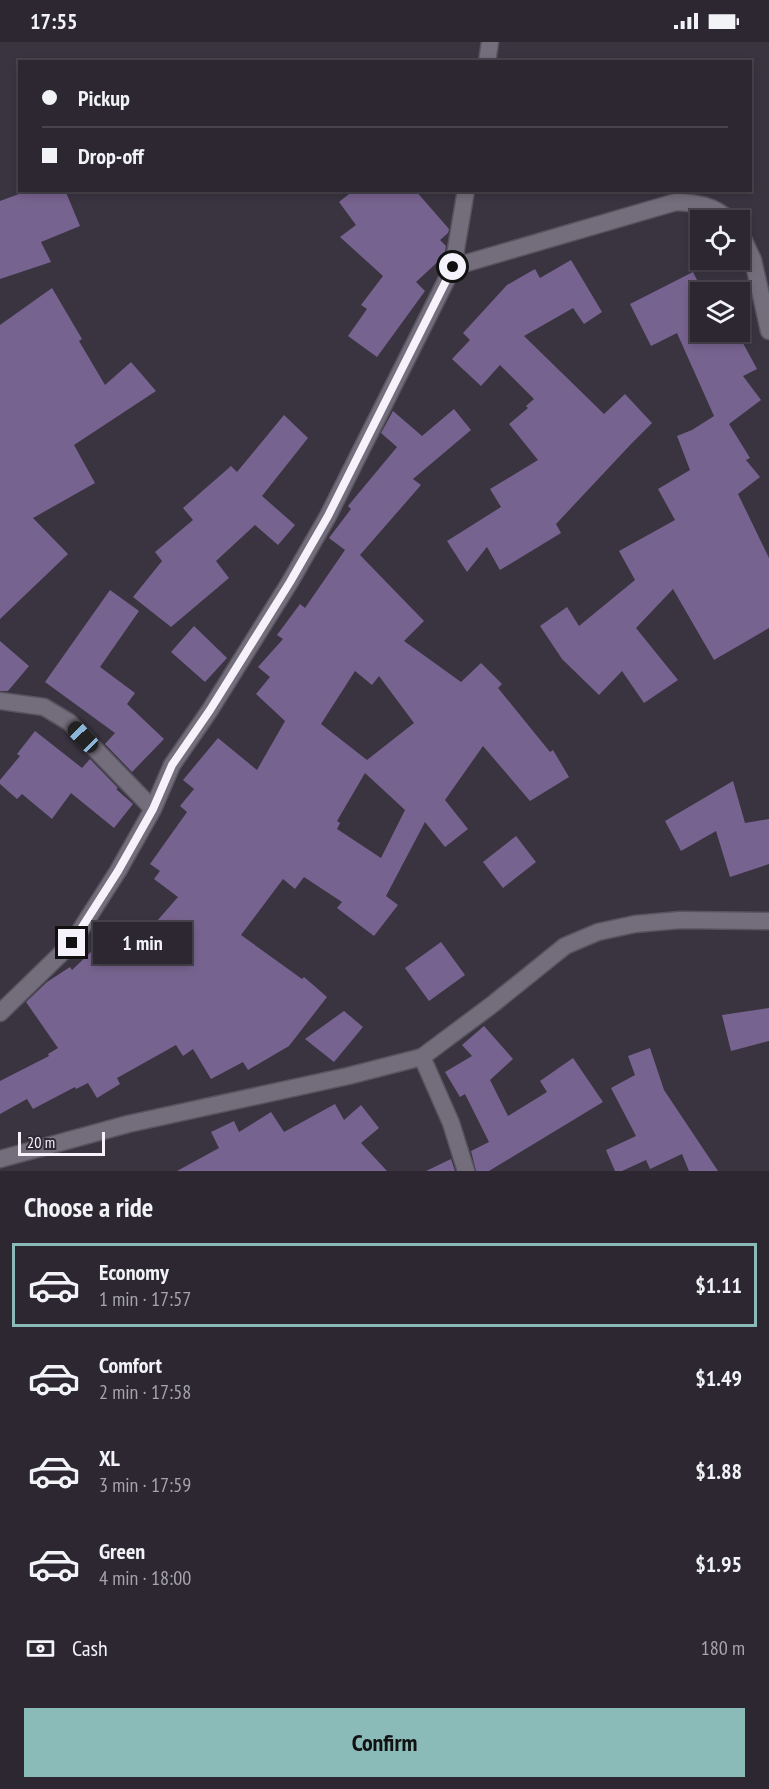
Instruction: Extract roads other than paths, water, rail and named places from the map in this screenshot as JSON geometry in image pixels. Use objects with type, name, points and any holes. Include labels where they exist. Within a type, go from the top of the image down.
[{"type":"street","points":[[487,60],[490,42]]},
{"type":"street","points":[[0,1013],[72,943],[118,871],[153,809],[172,765],[210,710],[290,582],[328,516],[453,267],[465,192]]},
{"type":"street","points":[[453,267],[676,202],[699,204],[716,210]]},
{"type":"street","points":[[750,254],[769,331]]},
{"type":"street","points":[[0,701],[45,707],[69,722],[153,809]]},
{"type":"street","points":[[0,1159],[128,1124],[348,1076],[422,1057],[565,946],[598,932],[635,924],[680,920],[769,921]]},
{"type":"street","points":[[422,1057],[451,1123],[466,1171]]}]
